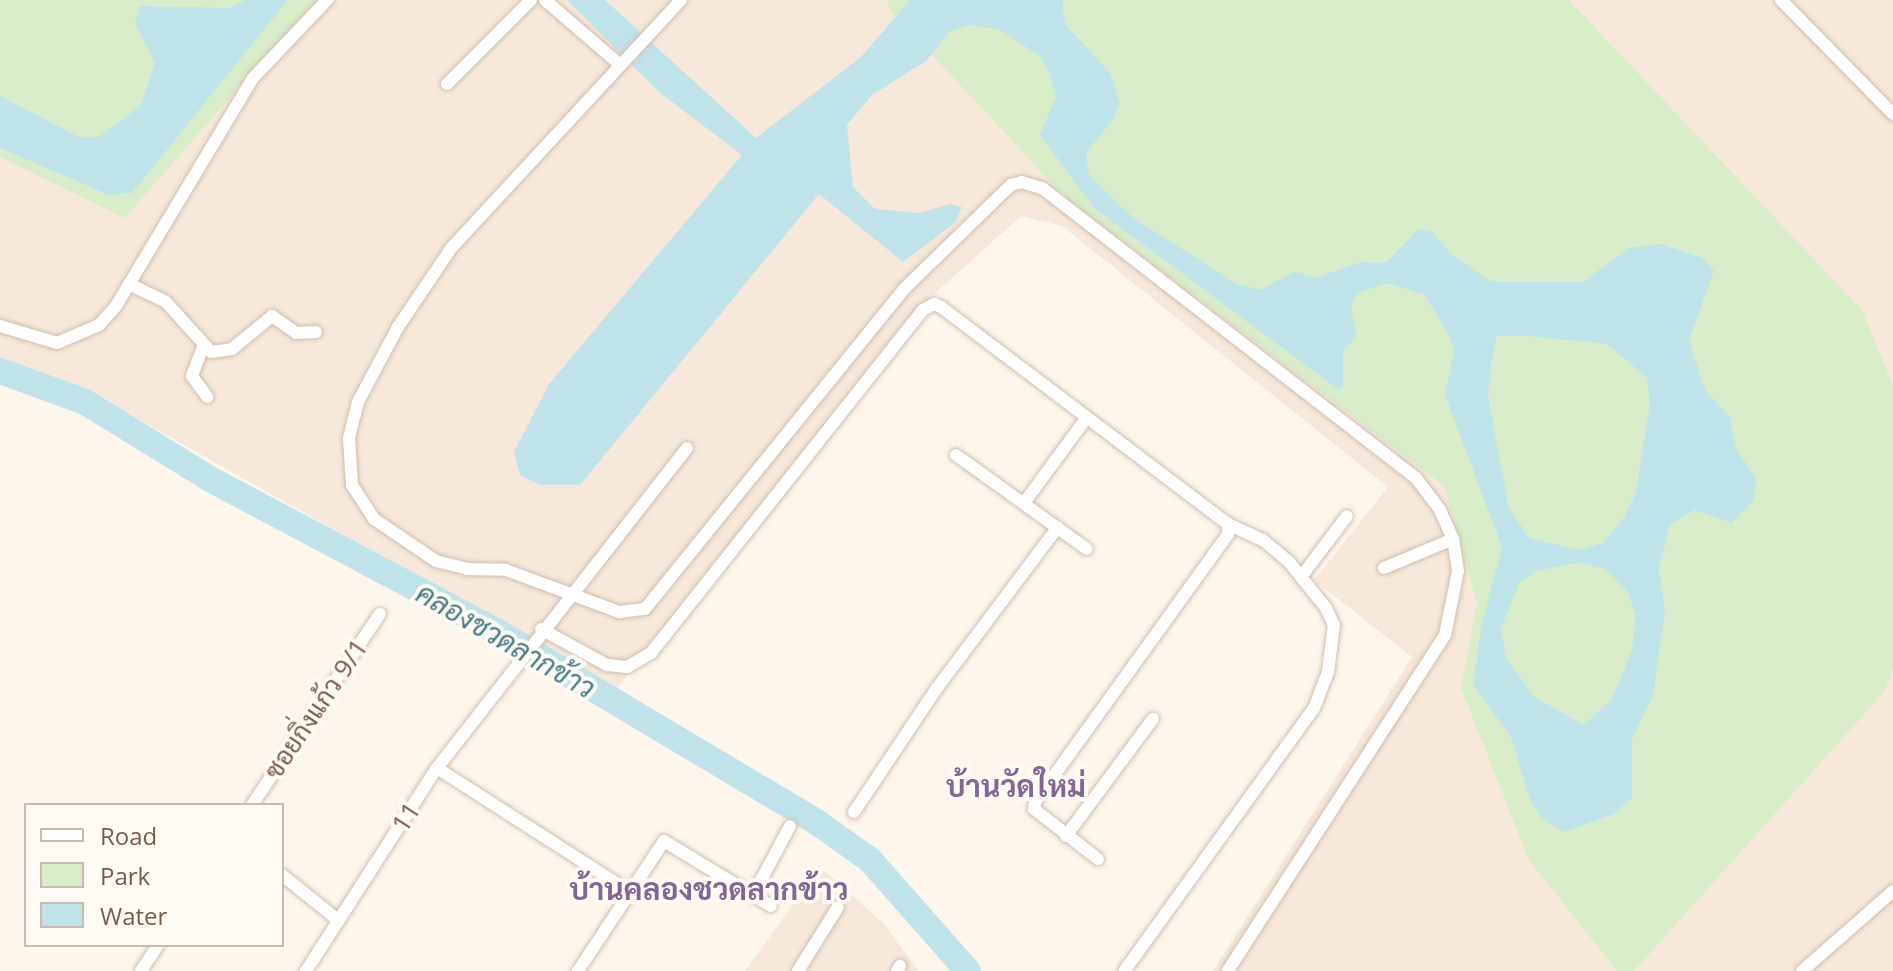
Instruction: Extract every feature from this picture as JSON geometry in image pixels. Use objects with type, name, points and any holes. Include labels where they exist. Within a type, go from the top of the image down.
[{"type":"street","points":[[0,326],[57,343],[78,338],[99,325],[129,284],[253,78],[327,0]]},
{"type":"street","points":[[447,84],[531,0]]},
{"type":"street","points":[[545,0],[620,61]]},
{"type":"street","points":[[681,0],[656,22],[452,247],[398,327],[358,402],[349,438],[352,485],[374,519],[404,543],[436,561],[467,569],[506,570],[619,612],[645,609],[905,288],[993,200],[1022,182],[1042,188],[1416,478],[1440,510],[1453,539],[1458,571],[1445,635],[1228,971]]},
{"type":"street","points":[[1781,0],[1893,114]]},
{"type":"street","points":[[129,284],[166,302],[203,347],[220,354],[232,349],[272,316],[296,333],[316,332]]},
{"type":"street","points":[[541,629],[607,665],[627,667],[651,653],[930,304],[941,307],[1085,420],[1228,524],[1263,540],[1301,577],[1334,625],[1328,672],[1314,708],[1124,971]]},
{"type":"street","points":[[203,347],[192,376],[207,397]]},
{"type":"street","points":[[1024,503],[1085,420]]},
{"type":"street","name":"11","points":[[306,971],[437,768],[569,593],[687,448]]},
{"type":"street","points":[[956,455],[1087,549]]},
{"type":"street","points":[[1301,577],[1347,516]]},
{"type":"street","points":[[1098,859],[1034,809],[1035,802],[1228,534],[1228,524]]},
{"type":"street","points":[[854,812],[937,688],[1058,527]]},
{"type":"street","points":[[1384,568],[1453,539]]},
{"type":"street","name":"ซอยกิ่งแก้ว 9/1","points":[[253,803],[380,614]]},
{"type":"street","points":[[1066,836],[1153,719]]},
{"type":"street","points":[[437,768],[630,892]]},
{"type":"street","points":[[753,895],[790,826]]},
{"type":"street","points":[[578,971],[664,841],[771,906]]},
{"type":"street","points":[[284,877],[338,920]]},
{"type":"street","points":[[1802,971],[1893,891]]},
{"type":"street","points":[[798,971],[838,907]]},
{"type":"street","points":[[141,971],[157,947]]},
{"type":"shaded area","points":[[0,0],[1893,0],[1893,971],[1213,971],[1412,657],[1314,580],[1388,487],[1062,226],[1021,216],[924,303],[616,689],[90,392],[0,358]]},
{"type":"shaded area","points":[[820,867],[884,924],[918,971],[745,971]]},
{"type":"green space","points":[[0,0],[315,0],[125,218],[0,157]]},
{"type":"green space","points":[[888,0],[1569,0],[1862,310],[1893,385],[1893,669],[1885,691],[1634,971],[1617,971],[1529,860],[1461,688],[1477,603],[1445,487],[1064,196],[889,9]]},
{"type":"water","points":[[245,0],[288,0],[132,193],[109,195],[0,148],[0,96],[79,137],[99,137],[141,105],[155,63],[135,23],[140,6],[230,8]]},
{"type":"water","points":[[567,0],[605,0],[756,138],[861,57],[910,0],[1062,0],[1065,24],[1111,74],[1120,104],[1113,120],[1086,153],[1089,175],[1133,218],[1237,284],[1260,290],[1294,272],[1316,278],[1362,262],[1386,263],[1418,229],[1432,232],[1449,252],[1491,282],[1583,282],[1629,248],[1660,244],[1703,258],[1714,271],[1689,340],[1705,390],[1730,417],[1735,447],[1757,480],[1753,501],[1732,523],[1694,510],[1670,525],[1659,569],[1665,611],[1653,696],[1632,739],[1632,798],[1613,814],[1564,832],[1542,818],[1530,800],[1511,737],[1473,685],[1481,628],[1502,547],[1445,395],[1454,352],[1451,339],[1424,294],[1386,283],[1357,293],[1351,307],[1357,336],[1343,351],[1343,388],[1338,389],[1095,209],[1040,135],[1056,97],[1049,72],[1039,55],[998,29],[970,25],[950,31],[926,61],[872,95],[847,125],[853,187],[875,209],[918,213],[950,204],[962,207],[956,222],[903,262],[819,194],[580,485],[540,485],[520,475],[514,452],[549,384],[742,155],[659,92]],"holes":[[[1497,336],[1607,344],[1647,378],[1650,403],[1636,492],[1623,519],[1603,543],[1579,550],[1529,538],[1509,508],[1488,396],[1492,358]],[[1580,562],[1606,569],[1627,591],[1636,615],[1632,649],[1612,699],[1584,725],[1534,697],[1506,658],[1501,628],[1519,583],[1536,571]]]},
{"type":"waterway","name":"คลองชวดลากข้าว","points":[[0,371],[85,402],[210,479],[498,632],[818,823],[870,860],[968,971]]},
{"type":"district","name":"บ้านวัดใหม่","points":[[1016,786]]},
{"type":"district","name":"บ้านคลองชวดลากข้าว","points":[[709,889]]}]
